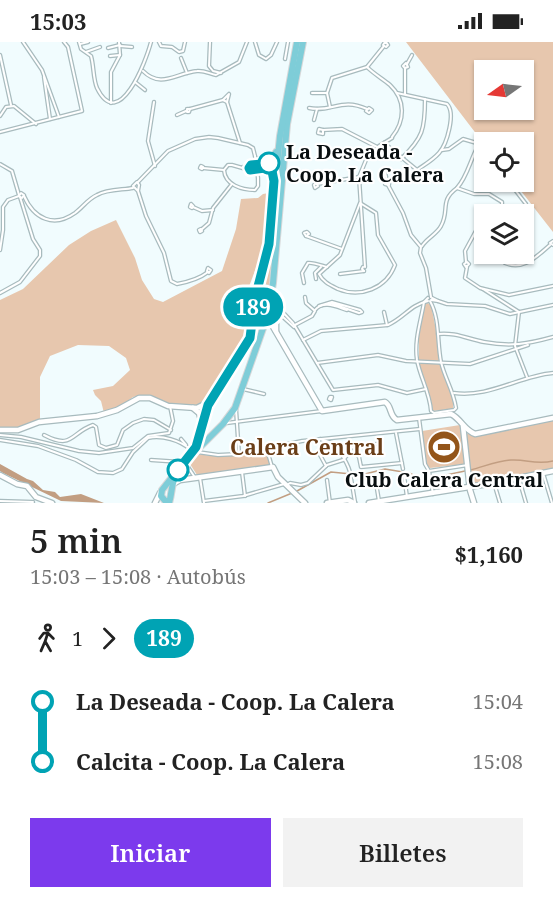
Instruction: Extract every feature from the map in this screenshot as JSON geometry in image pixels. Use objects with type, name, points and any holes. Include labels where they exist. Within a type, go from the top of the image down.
[{"type":"main road","points":[[272,219],[274,181],[272,161],[277,150],[297,42]]},
{"type":"main road","points":[[168,499],[161,495],[162,490],[197,449],[224,424],[236,408],[268,312],[272,293],[287,124],[303,42]]},
{"type":"main road","points":[[197,449],[211,401],[249,342],[252,331],[252,312],[266,259],[272,219],[283,119]]},
{"type":"main road","points":[[255,298],[262,287],[272,293]]},
{"type":"main road","points":[[252,312],[255,319],[263,322]]},
{"type":"main road","points":[[168,499],[172,484],[184,463]]},
{"type":"main road","points":[[162,490],[170,489],[168,499]]},
{"type":"street","points":[[23,42],[44,74],[59,117]]},
{"type":"street","points":[[0,132],[82,111],[65,42]]},
{"type":"street","points":[[88,42],[80,43],[81,49],[92,57],[98,90],[111,104],[118,102],[143,71],[151,42]]},
{"type":"street","points":[[159,42],[161,46],[170,46],[181,52],[185,42]]},
{"type":"street","points":[[210,42],[209,66],[213,71],[222,73]]},
{"type":"street","points":[[143,71],[152,79],[159,80],[200,70],[214,75],[222,73],[239,62],[247,42]]},
{"type":"street","points":[[255,42],[259,55],[266,59],[271,55],[277,42]]},
{"type":"street","points":[[285,59],[288,42]]},
{"type":"street","points":[[330,107],[327,93],[333,77],[367,67],[386,42]]},
{"type":"street","points":[[111,104],[111,72],[120,55],[120,44]]},
{"type":"street","points":[[108,48],[120,44],[132,47]]},
{"type":"street","points":[[86,52],[100,47]]},
{"type":"street","points":[[0,55],[11,105]]},
{"type":"street","points":[[110,56],[120,55]]},
{"type":"street","points":[[405,94],[405,69],[412,55]]},
{"type":"street","points":[[182,58],[187,73]]},
{"type":"street","points":[[340,274],[363,268],[359,177],[366,160],[399,129],[402,116],[397,93],[367,67]]},
{"type":"street","points":[[44,74],[50,119]]},
{"type":"street","points":[[135,82],[145,90]]},
{"type":"street","points":[[312,93],[327,93]]},
{"type":"street","points":[[397,93],[446,104],[451,110],[452,119],[442,150]]},
{"type":"street","points":[[401,159],[415,145],[423,132],[426,116],[425,99]]},
{"type":"street","points":[[177,115],[225,101],[240,143]]},
{"type":"street","points":[[154,102],[151,112],[153,115],[150,119],[149,148],[155,166]]},
{"type":"street","points":[[309,108],[317,109],[348,103],[366,109]]},
{"type":"street","points":[[0,116],[5,108],[11,105],[19,108],[36,124]]},
{"type":"street","points":[[314,120],[317,109]]},
{"type":"street","points":[[324,130],[349,131],[379,149]]},
{"type":"street","points":[[0,250],[4,205],[8,200],[21,197],[38,215],[55,222],[73,214],[97,194],[136,186],[171,149],[208,136],[252,147],[258,186],[254,190],[232,184],[224,170]]},
{"type":"street","points":[[385,144],[417,170],[442,150],[449,149],[463,139],[474,144]]},
{"type":"street","points":[[424,302],[417,338],[418,362],[430,400],[431,411],[434,413],[455,409],[454,393],[441,363],[426,268],[420,253],[421,247],[440,228],[446,199],[463,180],[474,153]]},
{"type":"street","points":[[203,168],[224,170],[230,165],[251,165],[272,161]]},
{"type":"street","points":[[0,164],[12,171],[34,241],[40,250],[40,256],[20,282],[0,293]]},
{"type":"street","points":[[250,170],[251,165]]},
{"type":"street","points":[[239,166],[250,170],[265,168],[272,171]]},
{"type":"street","points":[[385,172],[387,181],[385,184],[388,185],[403,213],[410,232],[421,247]]},
{"type":"street","points":[[318,185],[359,177]]},
{"type":"street","points":[[201,230],[210,221],[213,210],[232,184]]},
{"type":"street","points":[[136,186],[146,216],[164,253],[171,281],[180,284],[200,278],[207,272]]},
{"type":"street","points":[[457,188],[474,194],[489,194],[502,204]]},
{"type":"street","points":[[516,192],[526,204]]},
{"type":"street","points":[[360,203],[376,213],[378,235],[393,260],[393,269],[373,290],[356,293],[342,290],[322,280],[319,273],[337,259],[360,203]]},
{"type":"street","points":[[193,207],[202,211],[213,210]]},
{"type":"street","points":[[474,236],[465,251],[466,262],[469,263],[465,278],[519,314]]},
{"type":"street","points":[[308,237],[342,249]]},
{"type":"street","points":[[534,258],[552,245],[550,241],[553,241]]},
{"type":"street","points":[[304,283],[302,273],[307,264],[313,262],[321,267],[327,267]]},
{"type":"street","points":[[316,279],[316,271],[321,267]]},
{"type":"street","points":[[483,289],[514,295],[553,286]]},
{"type":"street","points":[[272,293],[280,315],[277,337]]},
{"type":"street","points":[[305,297],[306,303],[315,310]]},
{"type":"street","points":[[303,340],[321,331],[387,325],[396,321],[415,305],[430,299],[447,304],[485,306],[506,314],[519,314],[553,305]]},
{"type":"street","points":[[296,327],[313,316],[315,310],[325,302],[334,302],[362,312],[330,303]]},
{"type":"street","points":[[319,306],[332,305],[347,310]]},
{"type":"street","points":[[384,312],[387,325]]},
{"type":"street","points":[[519,314],[515,344],[527,377]]},
{"type":"street","points":[[263,322],[280,315]]},
{"type":"street","points":[[280,315],[296,327],[334,390],[332,397]]},
{"type":"street","points":[[263,322],[271,324],[322,411]]},
{"type":"street","points":[[438,334],[453,333],[492,344],[528,345]]},
{"type":"street","points":[[316,363],[373,355],[418,362],[472,364],[553,338]]},
{"type":"street","points":[[454,393],[482,393],[527,377],[553,373]]},
{"type":"street","points":[[334,390],[378,385],[407,393],[426,389]]},
{"type":"street","points":[[243,389],[264,394]]},
{"type":"street","points":[[0,430],[20,430],[39,422],[102,415],[140,398],[152,399],[170,406],[193,408],[200,408],[211,401]]},
{"type":"street","points":[[224,424],[385,402],[395,419],[451,414],[471,433]]},
{"type":"street","points":[[0,435],[21,437],[58,447],[94,453],[133,448],[158,433],[167,434],[171,430],[173,421],[170,406]]},
{"type":"street","points":[[193,408],[199,413],[203,424]]},
{"type":"street","points":[[236,408],[240,454]]},
{"type":"street","points":[[419,418],[425,464],[429,471],[433,494]]},
{"type":"street","points":[[464,436],[467,432],[478,434],[553,418]]},
{"type":"street","points":[[44,435],[53,440],[68,441],[93,425],[96,427],[99,446],[106,448],[117,445],[120,432],[130,424],[144,419],[154,420],[171,430]]},
{"type":"street","points":[[462,424],[474,503]]},
{"type":"street","points":[[0,440],[12,440],[38,446],[76,460],[101,473],[113,473],[122,469],[144,440],[160,437],[214,454],[240,454],[296,442],[420,429]]},
{"type":"street","points":[[396,432],[403,469]]},
{"type":"street","points":[[181,439],[186,445]]},
{"type":"street","points":[[320,440],[335,444],[347,462],[350,472]]},
{"type":"street","points":[[151,460],[184,463],[198,478],[204,502],[245,496],[290,483],[300,485],[308,483],[326,466],[344,459],[349,448],[377,444]]},
{"type":"street","points":[[267,450],[273,467],[285,484],[305,503]]},
{"type":"street","points":[[348,453],[355,453],[361,467],[402,463]]},
{"type":"street","points":[[320,455],[326,466]]},
{"type":"street","points":[[429,471],[468,465]]},
{"type":"street","points":[[172,484],[273,467]]},
{"type":"street","points":[[369,503],[470,488],[553,471]]},
{"type":"street","points":[[242,472],[245,496]]},
{"type":"street","points":[[543,473],[552,503]]},
{"type":"street","points":[[0,475],[27,486],[34,495],[52,503]]},
{"type":"street","points":[[404,475],[407,497]]},
{"type":"street","points":[[375,477],[379,501]]},
{"type":"street","points":[[351,478],[354,503]]},
{"type":"street","points":[[519,479],[526,503]]},
{"type":"street","points":[[327,480],[329,503],[348,500],[354,503]]},
{"type":"street","points":[[494,483],[500,503]]},
{"type":"street","points":[[156,503],[162,490]]},
{"type":"street","points":[[0,501],[33,502],[34,495]]},
{"type":"street","points":[[156,503],[168,499]]},
{"type":"shaded area","points":[[298,42],[301,42],[291,93],[271,288],[260,286],[268,257],[281,136]]},
{"type":"shaded area","points":[[406,42],[553,42],[553,232],[534,208],[534,204],[531,204],[522,192],[534,192],[534,132],[475,132]]},
{"type":"shaded area","points":[[269,193],[262,252],[245,297],[243,337],[246,341],[209,400],[196,407],[168,405],[139,396],[104,413],[101,401],[93,390],[113,386],[130,370],[126,358],[109,346],[78,345],[50,356],[40,377],[40,419],[22,427],[0,427],[0,300],[23,289],[69,245],[91,231],[116,220],[135,258],[142,280],[154,299],[163,302],[222,271],[236,229],[241,199],[258,198]]},
{"type":"shaded area","points":[[260,290],[269,291],[264,318],[260,320],[255,315]]},
{"type":"shaded area","points":[[425,304],[431,305],[437,335],[439,362],[419,360],[419,333]]},
{"type":"shaded area","points":[[419,364],[441,364],[453,392],[453,409],[432,411]]},
{"type":"shaded area","points":[[553,419],[553,469],[472,485],[465,434]]},
{"type":"shaded area","name":"Club Calera Central","points":[[460,425],[465,464],[430,468],[427,466],[422,431]]},
{"type":"shaded area","points":[[265,452],[270,463],[268,466],[197,475],[190,464],[190,461],[198,454],[223,456]]},
{"type":"shaded area","points":[[0,464],[33,481],[43,490],[55,492],[60,497],[81,494],[104,503],[61,501],[3,473],[0,471]]},
{"type":"waterway","points":[[470,470],[505,461],[553,461]]},
{"type":"waterway","points":[[268,503],[297,491],[331,472],[361,475],[385,469],[409,473],[422,479],[429,478]]},
{"type":"waterway","points":[[432,478],[465,471]]},
{"type":"bus line","name":"189","points":[[178,470],[196,447],[208,405],[246,348],[250,338],[255,298],[269,244],[274,181],[272,171],[263,168],[250,170],[249,166],[269,163]]},
{"type":"place","name":"La Deseada - Coop. La Calera","points":[[269,163]]},
{"type":"place","name":"Club Calera Central","points":[[444,447]]},
{"type":"district","name":"Calera Central","points":[[307,448]]}]
